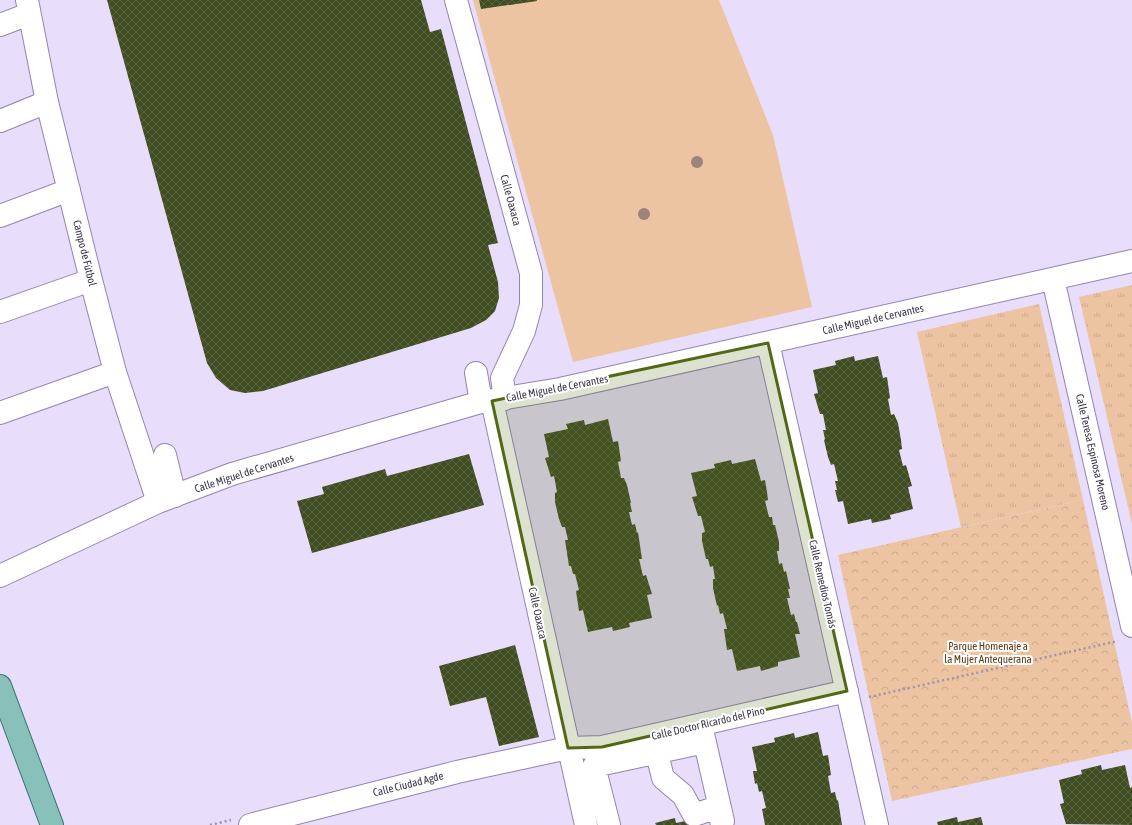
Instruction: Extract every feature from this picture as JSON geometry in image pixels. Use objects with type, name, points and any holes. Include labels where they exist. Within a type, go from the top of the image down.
[{"type":"main road","points":[[0,686],[52,825]]},
{"type":"street","name":"Calle Oaxaca","points":[[456,0],[531,273],[531,305],[524,331],[492,401],[586,825]]},
{"type":"street","points":[[0,25],[28,7]]},
{"type":"street","name":"Campo de Fútbol","points":[[28,7],[47,102],[115,372],[166,499]]},
{"type":"street","points":[[0,120],[47,102]]},
{"type":"street","points":[[0,216],[69,190]]},
{"type":"street","name":"Calle Miguel de Cervantes","points":[[0,576],[166,499],[232,474],[492,401],[560,389],[1132,261]]},
{"type":"street","name":"Calle Teresa Espinosa Moreno","points":[[1053,279],[1132,626]]},
{"type":"street","points":[[0,312],[91,280]]},
{"type":"street","name":"Calle Remedios Tomás","points":[[768,343],[877,825]]},
{"type":"street","points":[[0,413],[115,372]]},
{"type":"street","points":[[476,373],[492,401]]},
{"type":"street","points":[[165,455],[166,499]]},
{"type":"street","name":"Calle Doctor Ricardo del Pino","points":[[568,748],[602,747],[847,690]]},
{"type":"street","points":[[609,825],[594,766],[704,738],[723,825]]},
{"type":"street","name":"Calle Ciudad Agde","points":[[250,825],[457,772],[568,748]]},
{"type":"street","points":[[656,749],[663,778],[683,795],[694,815],[718,807],[723,825]]},
{"type":"highlighted area","points":[[768,343],[847,691],[602,747],[568,748],[492,401]]},
{"type":"green space","points":[[473,0],[719,0],[773,135],[812,307],[573,362]]},
{"type":"green space","points":[[1132,285],[1132,524],[1079,297]]},
{"type":"green space","points":[[1039,304],[1083,500],[961,527],[917,332]]},
{"type":"green space","name":"Parque Homenaje a la Mujer Antequerana","points":[[1083,500],[1132,723],[1132,749],[892,801],[838,555]]},
{"type":"building","points":[[107,0],[421,0],[430,32],[441,29],[498,243],[488,245],[498,282],[499,298],[495,311],[486,320],[471,328],[263,391],[245,393],[230,390],[216,378],[207,363]]},
{"type":"building","points":[[479,0],[537,0],[537,1],[481,9]]},
{"type":"building","points":[[854,356],[855,361],[878,356],[883,378],[887,377],[890,398],[888,399],[891,415],[894,414],[898,423],[901,440],[902,449],[899,450],[903,466],[906,465],[912,486],[908,487],[913,509],[890,515],[891,519],[872,523],[871,519],[848,524],[843,501],[838,502],[835,490],[837,490],[835,481],[838,481],[834,464],[831,465],[828,457],[824,440],[823,430],[826,430],[823,414],[820,414],[814,394],[818,393],[813,370],[836,365],[835,361]]},
{"type":"building","points":[[608,419],[613,442],[618,441],[621,461],[618,462],[621,478],[624,478],[627,485],[631,503],[632,512],[629,512],[632,525],[635,524],[637,533],[638,532],[642,559],[639,559],[643,576],[646,575],[652,594],[647,595],[652,618],[629,623],[630,627],[613,631],[612,627],[588,632],[583,610],[579,611],[576,591],[579,590],[575,574],[573,574],[571,566],[569,566],[565,540],[568,540],[565,527],[562,527],[559,519],[555,502],[555,493],[557,492],[554,476],[551,477],[545,458],[549,457],[544,434],[568,429],[566,424],[584,420],[585,425]]},
{"type":"building","points":[[469,454],[484,505],[312,553],[297,501],[324,494],[322,487],[385,469],[387,476]]},
{"type":"building","points":[[755,459],[761,481],[765,480],[768,500],[765,501],[769,517],[772,517],[773,525],[775,525],[779,542],[779,551],[777,551],[779,564],[782,563],[784,572],[786,571],[790,589],[788,589],[790,598],[787,598],[791,615],[794,614],[800,634],[795,634],[800,657],[778,662],[778,666],[761,671],[760,666],[737,671],[732,649],[727,650],[724,629],[727,629],[723,613],[720,614],[718,605],[717,606],[713,588],[713,579],[715,579],[713,566],[710,567],[708,559],[706,559],[702,541],[702,533],[705,532],[701,516],[698,516],[692,497],[697,496],[691,473],[715,468],[714,464],[731,460],[732,464]]},
{"type":"building","points":[[515,645],[539,737],[499,746],[486,697],[450,706],[439,666]]},
{"type":"building","points":[[818,732],[823,756],[828,755],[831,775],[828,776],[831,793],[835,792],[837,801],[838,800],[842,825],[765,825],[762,809],[766,808],[762,791],[759,792],[757,783],[755,784],[753,771],[757,771],[752,747],[775,742],[774,738],[794,733],[795,738]]},
{"type":"building","points":[[1101,765],[1102,770],[1125,765],[1130,788],[1132,787],[1132,825],[1066,824],[1060,804],[1064,803],[1059,780],[1082,774],[1081,770]]},
{"type":"building","points":[[957,817],[958,822],[981,817],[983,825],[938,825],[937,822]]},
{"type":"building","points":[[675,818],[676,823],[699,818],[700,825],[656,825],[655,823]]}]
